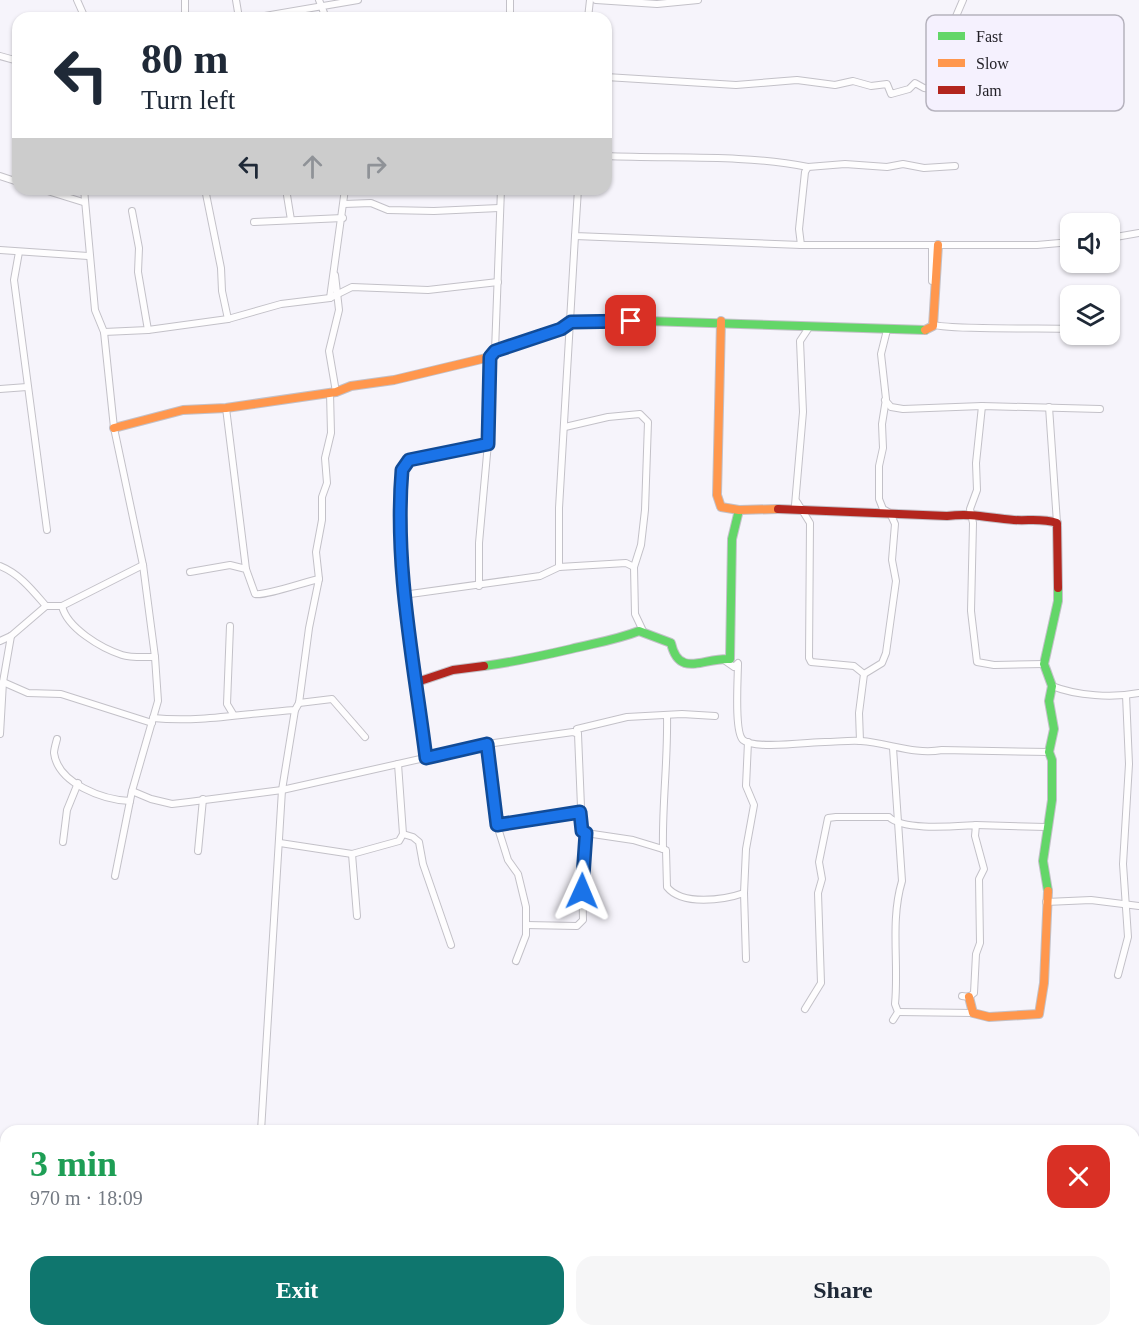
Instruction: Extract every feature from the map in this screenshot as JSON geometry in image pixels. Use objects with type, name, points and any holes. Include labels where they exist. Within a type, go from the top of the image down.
[{"type":"street","points":[[278,12],[320,2],[358,0]]},
{"type":"street","points":[[596,0],[657,4],[698,0]]},
{"type":"street","points":[[957,15],[963,0]]},
{"type":"street","points":[[612,77],[736,85],[797,81],[835,85],[853,81],[871,86],[886,84],[891,94],[909,89],[915,83],[926,88]]},
{"type":"street","points":[[612,156],[730,157],[772,160],[808,167],[845,164],[887,167],[903,164],[924,168],[955,166]]},
{"type":"street","points":[[801,245],[799,229],[805,195],[805,172],[808,167]]},
{"type":"street","points":[[60,195],[83,202]]},
{"type":"street","points":[[84,195],[95,310],[104,332],[114,428],[143,565],[155,657],[158,701],[129,801],[115,876]]},
{"type":"street","points":[[206,195],[221,268],[222,291],[228,319]]},
{"type":"street","points":[[287,195],[291,220]]},
{"type":"street","points":[[330,298],[345,195]]},
{"type":"street","points":[[479,586],[479,543],[498,282],[500,195]]},
{"type":"street","points":[[559,567],[559,508],[578,195]]},
{"type":"street","points":[[344,204],[371,203],[388,210],[434,211],[499,208]]},
{"type":"street","points":[[132,212],[139,248],[138,272],[148,330]]},
{"type":"street","points":[[255,222],[343,218]]},
{"type":"street","points":[[1120,236],[1139,233]]},
{"type":"street","points":[[575,236],[801,245],[1037,245],[1060,243]]},
{"type":"street","points":[[932,326],[935,245]]},
{"type":"street","points":[[0,250],[88,256]]},
{"type":"street","points":[[19,252],[14,280],[47,530]]},
{"type":"street","points":[[261,1125],[282,790],[319,579],[316,552],[321,531],[322,497],[327,483],[325,458],[331,432],[333,392],[329,351],[339,310],[339,294],[335,275]]},
{"type":"street","points":[[104,332],[148,330],[228,319],[281,304],[330,298],[352,287],[428,290],[498,282]]},
{"type":"street","points":[[721,321],[717,495],[721,507],[739,510],[792,511],[804,509],[947,516],[971,512],[1015,520],[1045,519],[1057,522]]},
{"type":"street","points":[[114,428],[183,410],[226,408],[333,392],[351,386],[394,380],[493,354],[561,329],[571,322],[721,321],[808,328],[887,330],[927,330],[932,326],[1006,330],[1060,329]]},
{"type":"street","points":[[792,511],[797,502],[796,470],[803,412],[800,341],[808,328]]},
{"type":"street","points":[[864,674],[882,663],[886,653],[896,581],[892,560],[895,524],[890,513],[883,509],[879,500],[885,399],[881,349],[887,330]]},
{"type":"street","points":[[0,389],[27,387]]},
{"type":"street","points":[[885,399],[891,407],[903,409],[982,406],[1100,409]]},
{"type":"street","points":[[982,406],[976,463],[977,490],[971,512],[971,611],[977,662],[1005,665],[1044,664]]},
{"type":"street","points":[[805,1010],[821,983],[818,893],[822,879],[819,862],[828,818],[889,817],[898,823],[912,827],[976,825],[1050,827],[1053,760],[1049,752],[1054,729],[1049,701],[1052,686],[1044,664],[1058,601],[1057,522],[1049,407]]},
{"type":"street","points":[[226,408],[246,569],[255,594],[262,595],[319,579]]},
{"type":"street","points":[[565,427],[608,417],[640,414],[648,422],[645,510],[641,545],[634,567],[635,614],[644,633]]},
{"type":"street","points":[[426,758],[403,595],[401,482],[405,464],[418,458],[488,444]]},
{"type":"street","points":[[797,502],[804,509],[810,523],[808,648],[811,662],[854,666],[864,674]]},
{"type":"street","points":[[417,682],[453,670],[525,661],[573,648],[610,642],[639,631],[671,643],[674,657],[679,662],[707,663],[721,657],[730,659],[733,545],[735,520],[739,510]]},
{"type":"street","points":[[403,595],[540,576],[559,567],[626,562],[634,567]]},
{"type":"street","points":[[0,640],[12,636],[46,606],[62,606],[143,565]]},
{"type":"street","points":[[190,572],[230,565],[246,569]]},
{"type":"street","points":[[0,566],[10,570],[23,581],[46,606]]},
{"type":"street","points":[[62,606],[68,621],[75,628],[123,656],[155,657]]},
{"type":"street","points":[[230,626],[227,704],[233,714]]},
{"type":"street","points":[[0,734],[3,682],[12,636]]},
{"type":"street","points":[[721,657],[734,667],[738,663],[738,718],[741,736],[748,742],[787,746],[860,741],[929,752],[1049,752]]},
{"type":"street","points":[[860,741],[864,674]]},
{"type":"street","points":[[3,682],[28,693],[62,694],[152,721],[208,719],[233,714],[295,710]]},
{"type":"street","points":[[1052,686],[1102,696],[1139,693]]},
{"type":"street","points":[[1118,975],[1128,937],[1128,906],[1123,864],[1129,764],[1126,695]]},
{"type":"street","points":[[299,703],[332,699],[365,737]]},
{"type":"street","points":[[663,849],[662,803],[668,753],[667,716]]},
{"type":"street","points":[[716,716],[627,717],[577,729],[582,831],[633,840],[663,849],[668,853],[666,855],[667,882],[672,892],[684,897],[713,899],[744,893]]},
{"type":"street","points":[[132,791],[172,804],[203,798],[282,790],[487,744],[523,741],[566,732],[578,734]]},
{"type":"street","points":[[57,739],[54,753],[61,770],[78,783],[104,796],[129,801]]},
{"type":"street","points":[[746,959],[744,893],[746,849],[754,811],[747,786],[748,742]]},
{"type":"street","points":[[487,744],[497,825],[508,860],[518,874],[526,907],[526,935],[516,961]]},
{"type":"street","points":[[893,748],[902,881],[897,900],[895,939],[895,1004],[898,1012]]},
{"type":"street","points":[[280,843],[352,854],[399,842],[403,834],[398,764]]},
{"type":"street","points":[[63,842],[67,810],[78,783]]},
{"type":"street","points":[[198,851],[203,798]]},
{"type":"street","points":[[497,825],[580,812]]},
{"type":"street","points":[[973,1013],[966,996],[974,993],[977,975],[975,962],[980,943],[979,879],[984,869],[975,836],[976,825]]},
{"type":"street","points":[[898,1012],[973,1013],[989,1017],[1039,1014],[1044,982],[1047,902],[1043,861],[1046,827]]},
{"type":"street","points":[[526,925],[577,926],[582,922],[582,861],[586,833]]},
{"type":"street","points":[[403,834],[419,842],[423,864],[451,945]]},
{"type":"street","points":[[352,854],[357,916]]},
{"type":"street","points":[[1047,902],[1091,900],[1139,906]]},
{"type":"street","points":[[893,1020],[898,1012]]},
{"type":"traffic: fast","points":[[534,337],[552,332],[571,322],[616,320],[925,330]]},
{"type":"traffic: fast","points":[[484,666],[549,654],[639,631],[671,643],[675,654],[686,663],[730,659],[732,539],[739,510]]},
{"type":"traffic: fast","points":[[1048,891],[1043,861],[1052,800],[1052,760],[1049,752],[1054,729],[1049,701],[1052,686],[1044,664],[1058,601],[1058,588]]},
{"type":"traffic: slow","points":[[925,330],[933,326],[938,245]]},
{"type":"traffic: slow","points":[[721,321],[717,495],[721,507],[739,510],[778,509]]},
{"type":"traffic: slow","points":[[114,428],[183,410],[226,408],[336,392],[351,386],[394,380],[490,357],[508,345],[534,337]]},
{"type":"traffic: slow","points":[[969,997],[973,1013],[989,1017],[1039,1014],[1044,983],[1048,891]]},
{"type":"traffic: jam","points":[[484,666],[453,670],[417,682],[403,595],[402,470],[409,460],[488,443]]},
{"type":"traffic: jam","points":[[778,509],[973,515],[1057,523],[1058,588]]},
{"type":"route","points":[[582,891],[582,861],[586,833],[582,831],[580,812],[497,825],[487,744],[426,758],[403,595],[402,470],[409,460],[488,444],[490,357],[495,351],[561,329],[571,322],[631,321]]}]
